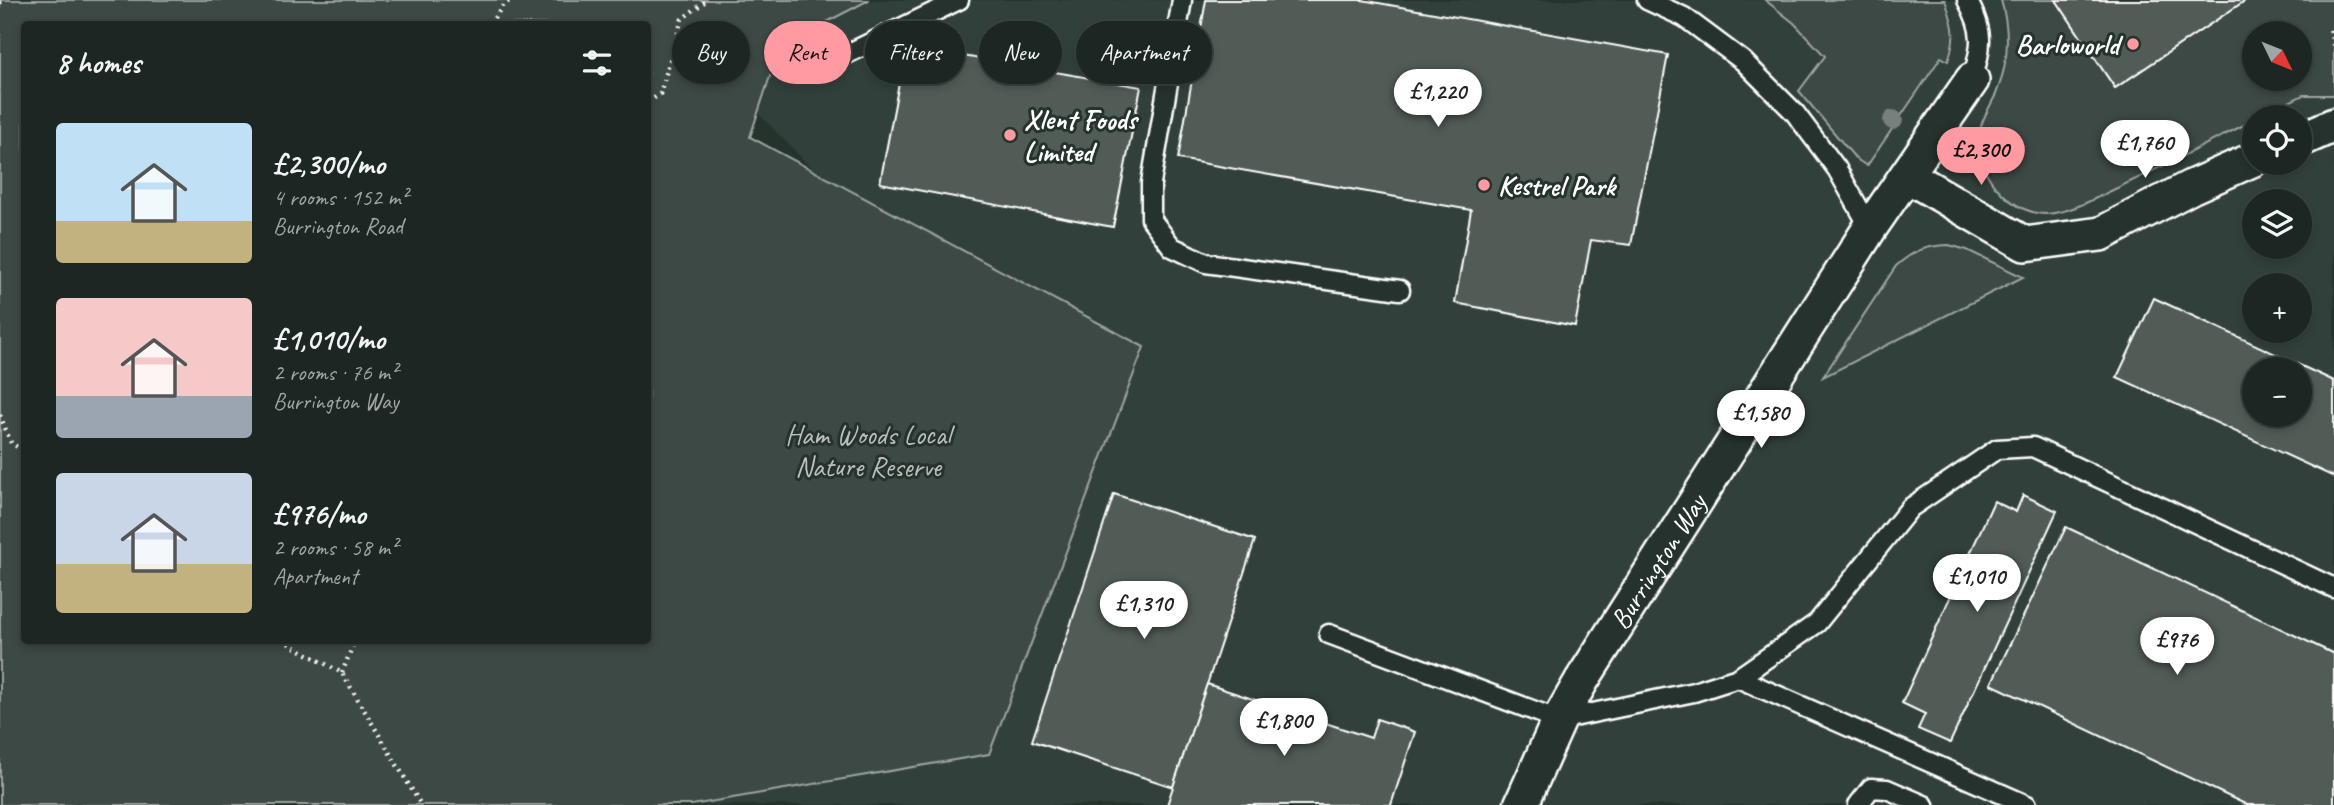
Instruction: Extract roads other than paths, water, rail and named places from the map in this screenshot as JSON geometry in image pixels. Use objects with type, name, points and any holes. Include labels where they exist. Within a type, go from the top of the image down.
[{"type":"street","name":"Burrington Way","points":[[1521,805],[1559,720],[1582,680],[1870,228],[1972,80]]},
{"type":"street","points":[[2312,135],[2334,125]]},
{"type":"street","points":[[1908,176],[2025,244],[2101,234],[2191,187],[2242,164]]},
{"type":"lane","points":[[851,52],[959,0]]},
{"type":"lane","points":[[1182,0],[1151,183],[1151,219],[1172,247],[1206,263],[1400,290]]},
{"type":"lane","points":[[1647,0],[1684,17],[1743,61],[1795,113],[1837,169],[1870,228]]},
{"type":"lane","points":[[1967,0],[1978,19],[1981,50],[1972,80]]},
{"type":"lane","points":[[1329,634],[1559,720],[1694,692],[1738,678],[1817,623],[1910,508],[1997,449],[2032,447],[2334,589]]},
{"type":"lane","points":[[1738,678],[2027,805]]},
{"type":"lane","points":[[1858,805],[1871,788],[1887,789],[1924,805]]},
{"type":"place","name":"Barloworld","points":[[2133,44]]},
{"type":"place","name":"Xlent Foods Limited","points":[[1010,135]]},
{"type":"place","name":"Kestrel Park","points":[[1484,185]]},
{"type":"park label","name":"Ham Woods Local Nature Reserve","points":[[868,450]]}]
